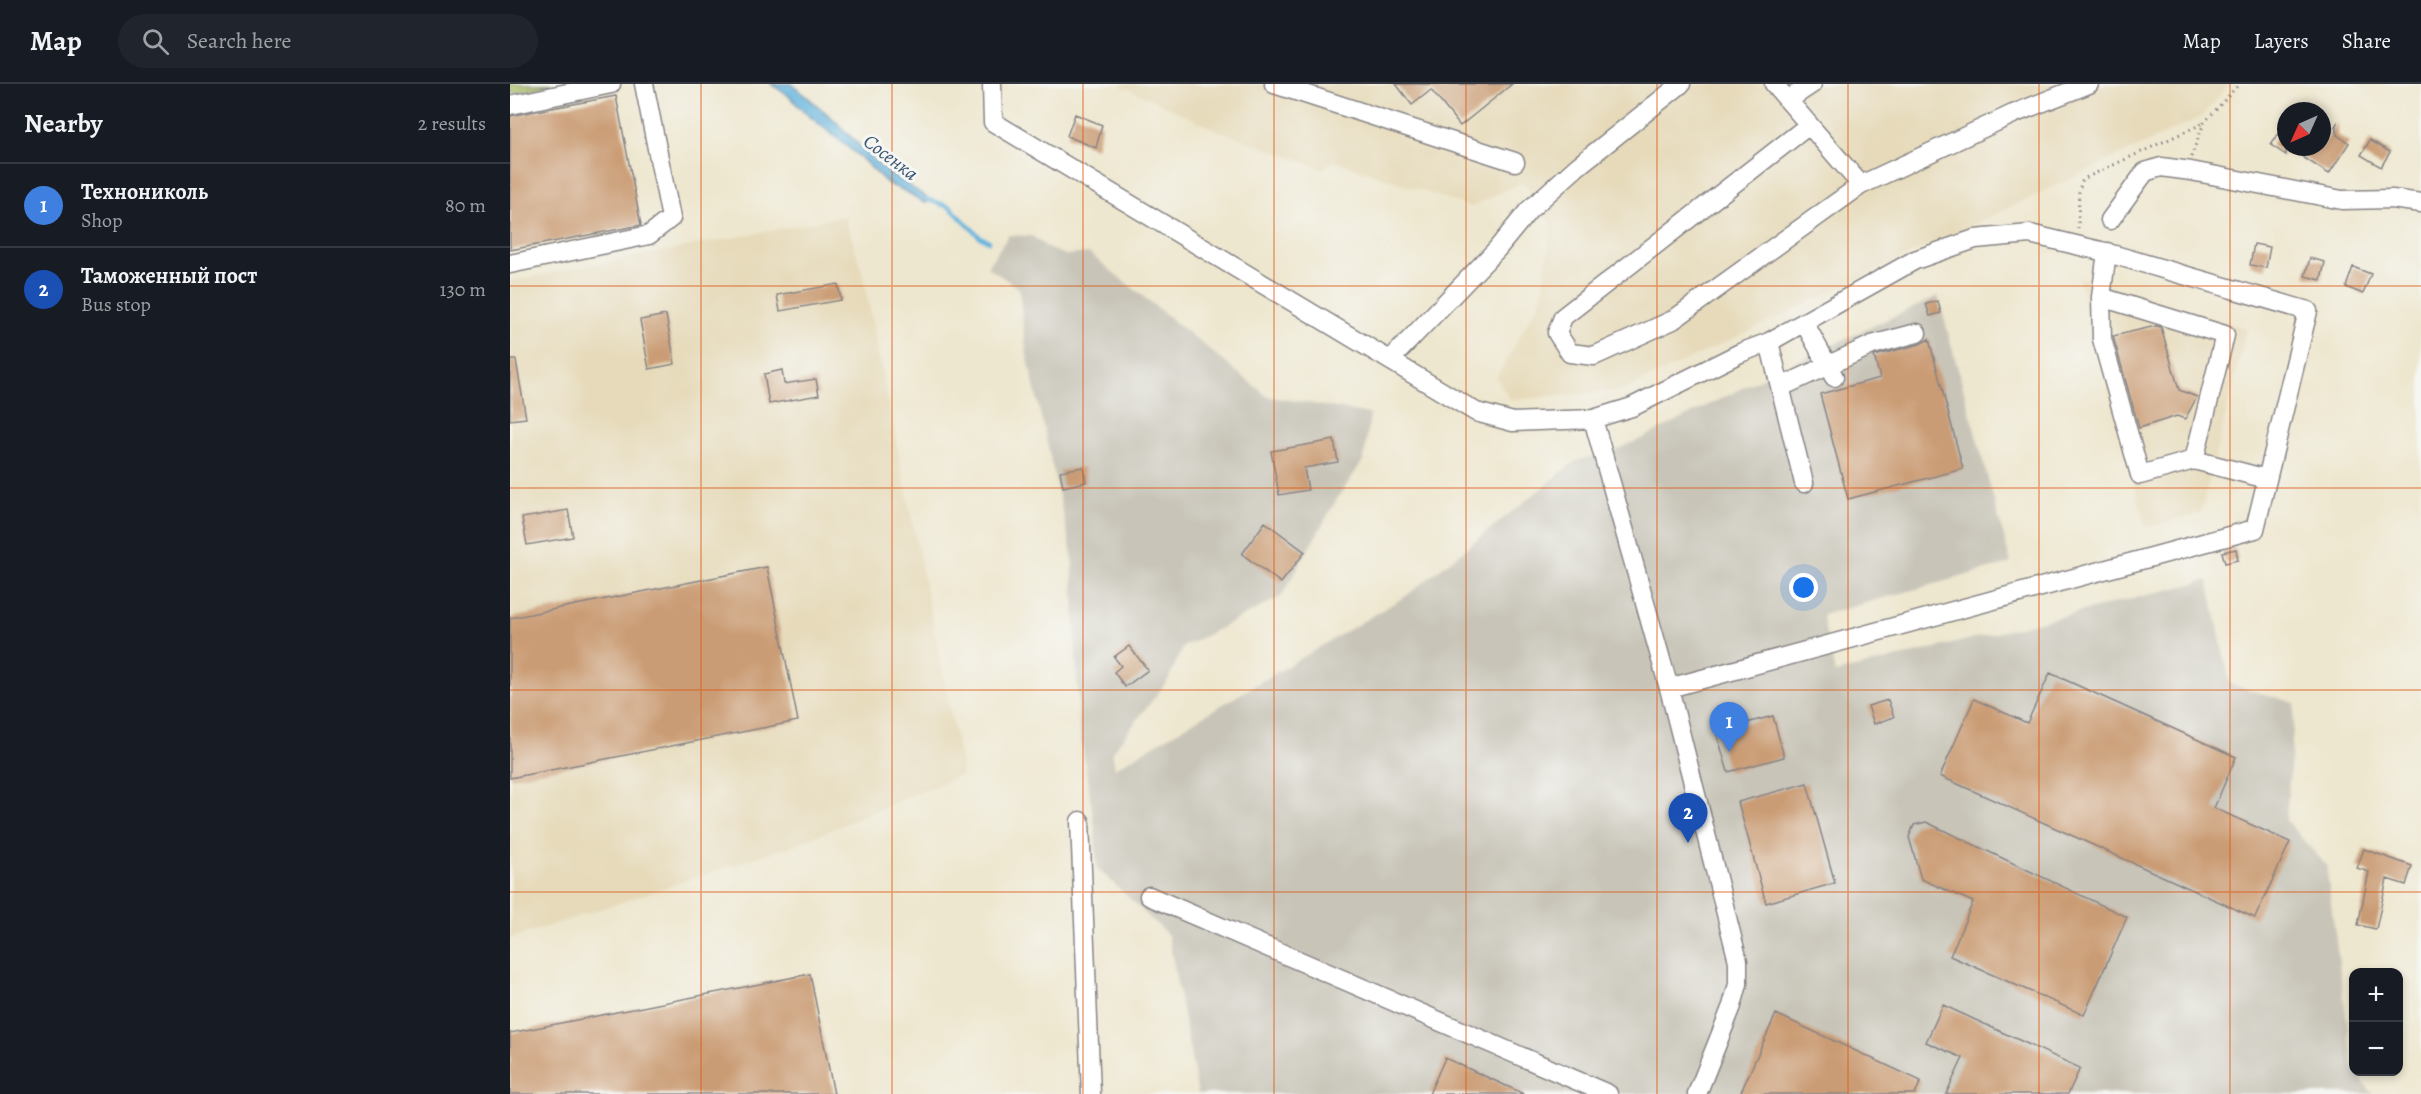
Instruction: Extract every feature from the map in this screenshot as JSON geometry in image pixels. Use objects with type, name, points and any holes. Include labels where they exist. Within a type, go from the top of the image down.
[{"type":"street","points":[[510,105],[611,84]]},
{"type":"street","points":[[510,264],[649,235],[671,218],[644,84]]},
{"type":"street","points":[[992,84],[993,122],[1476,412],[1513,422],[1593,419],[1632,407],[1740,353],[1769,342],[1916,260],[1975,239],[2030,234],[2104,251],[2308,310],[2255,529],[1668,688]]},
{"type":"street","points":[[1274,84],[1515,162]]},
{"type":"street","points":[[1391,359],[1497,249],[1529,210],[1578,166],[1681,84]]},
{"type":"street","points":[[1774,84],[1861,185]]},
{"type":"street","points":[[1788,100],[1812,84]]},
{"type":"street","points":[[1809,125],[1563,317],[1557,333],[1570,352],[1594,356],[1673,320],[1861,185],[2013,114],[2089,84]]},
{"type":"street","points":[[2110,220],[2145,172],[2161,168],[2186,170],[2342,200],[2392,199],[2421,203]]},
{"type":"street","points":[[2104,251],[2101,297],[2102,339],[2140,475],[2194,460],[2267,479]]},
{"type":"street","points":[[2101,297],[2225,335],[2194,460]]},
{"type":"street","points":[[1804,322],[1831,371]]},
{"type":"street","points":[[1781,387],[1831,371],[1872,345],[1917,333]]},
{"type":"street","points":[[1769,342],[1804,483]]},
{"type":"street","points":[[1593,419],[1668,688],[1738,961],[1738,984],[1732,1006],[1696,1094]]},
{"type":"street","points":[[1080,821],[1091,1094]]},
{"type":"street","points":[[1149,896],[1608,1094]]},
{"type":"path","points":[[2186,170],[2204,123],[2239,84]]},
{"type":"path","points":[[2077,245],[2079,190],[2083,179],[2204,123]]},
{"type":"shaded area","points":[[1119,84],[2229,84],[2203,116],[1624,390],[1510,400],[1496,378],[1541,299],[1552,224],[1523,182],[1471,207],[1334,161],[1323,169],[1212,128]]},
{"type":"shaded area","points":[[845,216],[863,275],[963,774],[795,845],[510,939],[510,281]]},
{"type":"shaded area","points":[[1009,235],[1032,236],[1049,249],[1066,255],[1089,253],[1267,396],[1370,414],[1364,459],[1337,499],[1281,597],[1183,647],[1168,680],[1112,752],[1115,768],[1406,596],[1576,461],[1612,451],[1641,439],[1776,371],[1938,296],[2011,563],[1822,615],[1835,673],[2208,580],[2230,684],[2295,703],[2286,821],[2326,865],[2349,1039],[2349,1076],[2359,1076],[2373,1094],[1198,1094],[1168,935],[1097,868],[1095,828],[1079,726],[1072,554],[1026,350],[1019,288],[987,267]]},
{"type":"shaded area","points":[[2078,277],[2247,329],[2201,513],[2146,528]]},
{"type":"green space","points":[[510,84],[554,84],[510,94]]},
{"type":"water","points":[[771,84],[792,84],[832,118],[881,167],[932,201],[925,203],[888,184],[860,157],[803,111],[790,97]]},
{"type":"building","points":[[1396,84],[1512,84],[1460,126],[1431,90],[1412,105]]},
{"type":"building","points":[[616,96],[641,225],[510,250],[510,116]]},
{"type":"building","points":[[1075,114],[1102,125],[1096,148],[1067,136]]},
{"type":"building","points":[[2337,123],[2337,135],[2349,143],[2329,174],[2301,156],[2331,156],[2331,133]]},
{"type":"building","points":[[2277,136],[2277,149],[2271,145]]},
{"type":"building","points":[[2370,140],[2390,152],[2381,167],[2361,155]]},
{"type":"building","points":[[2254,244],[2270,247],[2266,268],[2250,265]]},
{"type":"building","points":[[2310,258],[2325,262],[2321,280],[2305,276]]},
{"type":"building","points":[[2353,267],[2371,274],[2363,294],[2346,287]]},
{"type":"building","points":[[838,284],[841,300],[780,311],[777,295]]},
{"type":"building","points":[[1938,301],[1941,313],[1930,316],[1926,304]]},
{"type":"building","points":[[666,315],[675,364],[649,369],[640,320]]},
{"type":"building","points":[[2156,326],[2161,327],[2179,390],[2197,397],[2185,419],[2177,416],[2139,428],[2113,336]]},
{"type":"building","points":[[1929,339],[1963,469],[1848,499],[1820,394],[1880,378],[1874,356],[1920,344]]},
{"type":"building","points":[[510,360],[516,360],[526,418],[510,420]]},
{"type":"building","points":[[782,370],[784,384],[816,379],[819,395],[769,404],[764,374]]},
{"type":"building","points":[[1334,440],[1338,462],[1304,468],[1308,490],[1279,495],[1271,451]]},
{"type":"building","points":[[1083,467],[1086,482],[1063,487],[1060,471]]},
{"type":"building","points":[[568,510],[573,537],[527,545],[522,518]]},
{"type":"building","points":[[1265,522],[1305,552],[1281,583],[1242,554]]},
{"type":"building","points":[[2236,549],[2238,560],[2225,563],[2222,552]]},
{"type":"building","points":[[767,567],[798,721],[510,778],[510,618]]},
{"type":"building","points":[[1129,646],[1148,670],[1125,687],[1114,672],[1121,666],[1114,657]]},
{"type":"building","points":[[2050,673],[2236,757],[2214,808],[2290,842],[2255,918],[1940,776],[1974,699],[2027,723]]},
{"type":"building","points":[[1888,700],[1894,717],[1874,724],[1868,706]]},
{"type":"building","points":[[1773,716],[1784,757],[1728,772],[1716,731]]},
{"type":"building","points":[[1807,783],[1835,883],[1766,903],[1738,802]]},
{"type":"building","points":[[1926,822],[2127,917],[2084,1015],[1950,956],[1973,902],[1921,879],[1909,837],[1914,825]]},
{"type":"building","points":[[2364,849],[2412,866],[2406,885],[2387,879],[2376,929],[2358,925],[2369,872],[2357,868]]},
{"type":"building","points":[[810,974],[834,1094],[510,1094],[510,1033]]},
{"type":"building","points":[[1943,1005],[2080,1068],[2068,1094],[1946,1094],[1963,1058],[1926,1042]]},
{"type":"building","points":[[1776,1014],[1921,1081],[1915,1094],[1740,1094]]},
{"type":"building","points":[[1445,1058],[1524,1094],[1429,1094]]},
{"type":"waterway","name":"Сосенка","points":[[926,199],[950,207],[980,237],[989,241]]},
{"type":"place","name":"Технониколь","points":[[1729,752]]},
{"type":"place","name":"Таможенный пост","points":[[1688,843]]}]
